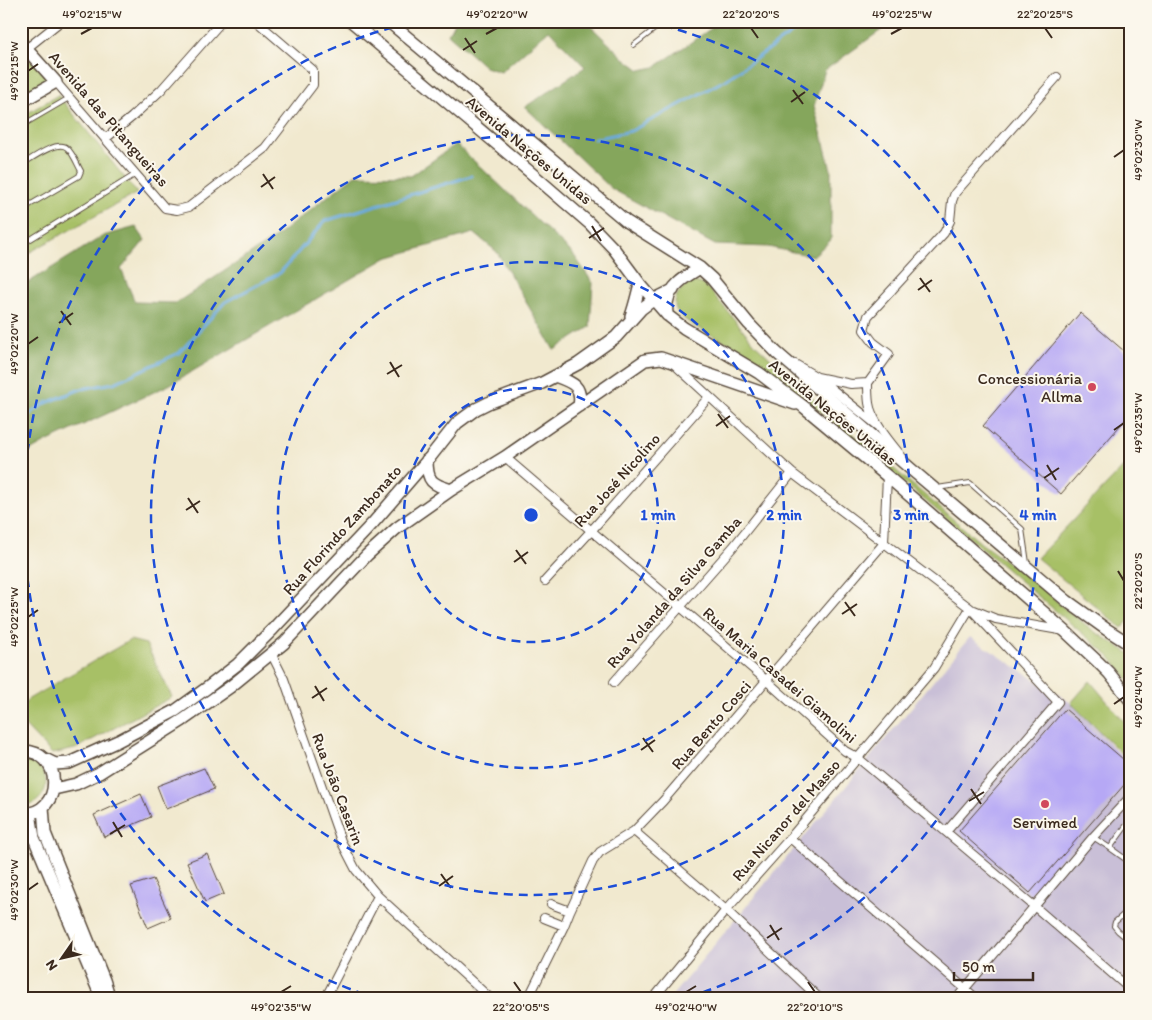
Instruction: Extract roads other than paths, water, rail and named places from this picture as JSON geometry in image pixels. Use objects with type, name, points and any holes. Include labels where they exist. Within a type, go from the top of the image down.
[{"type":"main road","name":"Avenida Nações Unidas","points":[[351,21],[589,223],[614,249],[640,284],[667,315],[684,328],[760,372],[887,476],[1065,631],[1109,673],[1131,701]]},
{"type":"main road","name":"Avenida Nações Unidas","points":[[388,21],[627,222],[700,268],[712,279],[749,324],[777,353],[1028,568],[1085,615],[1131,645]]},
{"type":"main road","name":"Avenida das Pitangueiras","points":[[24,46],[56,82]]},
{"type":"main road","points":[[21,102],[56,82]]},
{"type":"main road","name":"Rua Florindo Zambonato","points":[[21,751],[26,750],[36,753],[45,760],[55,764],[69,763],[118,741],[175,711],[238,664],[274,629],[373,523],[457,423],[488,403],[542,382],[578,364],[616,337],[641,309],[653,300],[673,290],[679,281],[700,268]]},
{"type":"main road","points":[[616,337],[630,319],[640,284]]},
{"type":"main road","points":[[667,315],[667,302],[673,290]]},
{"type":"main road","name":"Rua Florindo Zambonato","points":[[54,789],[76,784],[100,774],[230,687],[272,655],[373,550],[397,528],[451,490],[505,457],[645,360],[661,358],[804,407]]},
{"type":"main road","points":[[555,376],[572,382],[577,388],[580,396],[579,406]]},
{"type":"main road","points":[[427,460],[427,473],[430,480],[439,486],[451,490]]},
{"type":"main road","points":[[45,760],[51,768],[54,778],[54,789],[50,799],[43,807],[26,814],[100,999]]},
{"type":"main road","points":[[43,807],[46,833],[110,999]]},
{"type":"street","points":[[24,46],[61,21]]},
{"type":"street","points":[[105,139],[161,90],[222,21]]},
{"type":"street","name":"Avenida das Pitangueiras","points":[[56,82],[165,208],[177,210],[189,207],[265,148],[313,85],[313,70],[256,21]]},
{"type":"street","points":[[912,470],[881,429],[869,404],[868,383],[889,354],[873,342],[864,330],[868,316],[944,232],[950,221],[952,201],[955,193],[1057,77]]},
{"type":"street","points":[[777,353],[817,377],[881,429]]},
{"type":"street","points":[[671,362],[792,473],[970,608],[1058,702],[946,832]]},
{"type":"street","points":[[817,377],[851,384],[868,383]]},
{"type":"street","name":"Rua José Nicolino","points":[[545,581],[709,397]]},
{"type":"street","name":"Rua Maria Casadei Giamolini","points":[[505,457],[767,681],[845,751],[858,758],[1131,990]]},
{"type":"street","name":"Rua Yolanda da Silva Gamba","points":[[614,682],[733,547],[792,473]]},
{"type":"street","points":[[884,543],[887,476]]},
{"type":"street","name":"Rua Bento Cosci","points":[[528,999],[593,861],[600,852],[634,831],[663,801],[884,543]]},
{"type":"street","points":[[970,608],[996,619],[1065,631]]},
{"type":"street","name":"Rua Nicanor del Masso","points":[[653,999],[726,910],[790,838],[934,668],[970,608]]},
{"type":"street","name":"Rua João Casarin","points":[[272,655],[284,679],[341,841],[356,870],[378,896],[491,999]]},
{"type":"street","points":[[956,999],[1093,837],[1131,796]]},
{"type":"street","points":[[634,831],[726,910],[820,999]]},
{"type":"street","points":[[790,838],[978,999]]},
{"type":"street","points":[[325,999],[378,896]]},
{"type":"street","points":[[551,904],[570,911]]},
{"type":"street","points":[[544,918],[564,926]]},
{"type":"lane","points":[[634,45],[665,21]]},
{"type":"lane","points":[[21,126],[69,98]]},
{"type":"lane","points":[[21,165],[52,147],[64,145],[81,171],[79,176],[21,210]]},
{"type":"lane","points":[[21,245],[136,174]]},
{"type":"lane","points":[[933,488],[970,483],[1022,529],[1028,568]]},
{"type":"lane","points":[[1110,848],[1131,818]]},
{"type":"lane","points":[[1093,837],[1131,863]]},
{"type":"lane","points":[[1131,908],[1115,922],[1114,926],[1131,942]]},
{"type":"waterway","points":[[594,139],[631,131],[727,79],[809,21]]},
{"type":"waterway","points":[[21,420],[46,403],[81,389],[114,383],[179,353],[225,302],[280,273],[325,221],[471,176]]},
{"type":"place","name":"Concessionária Allma","points":[[1092,387]]},
{"type":"place","name":"Servimed","points":[[1045,804]]}]
